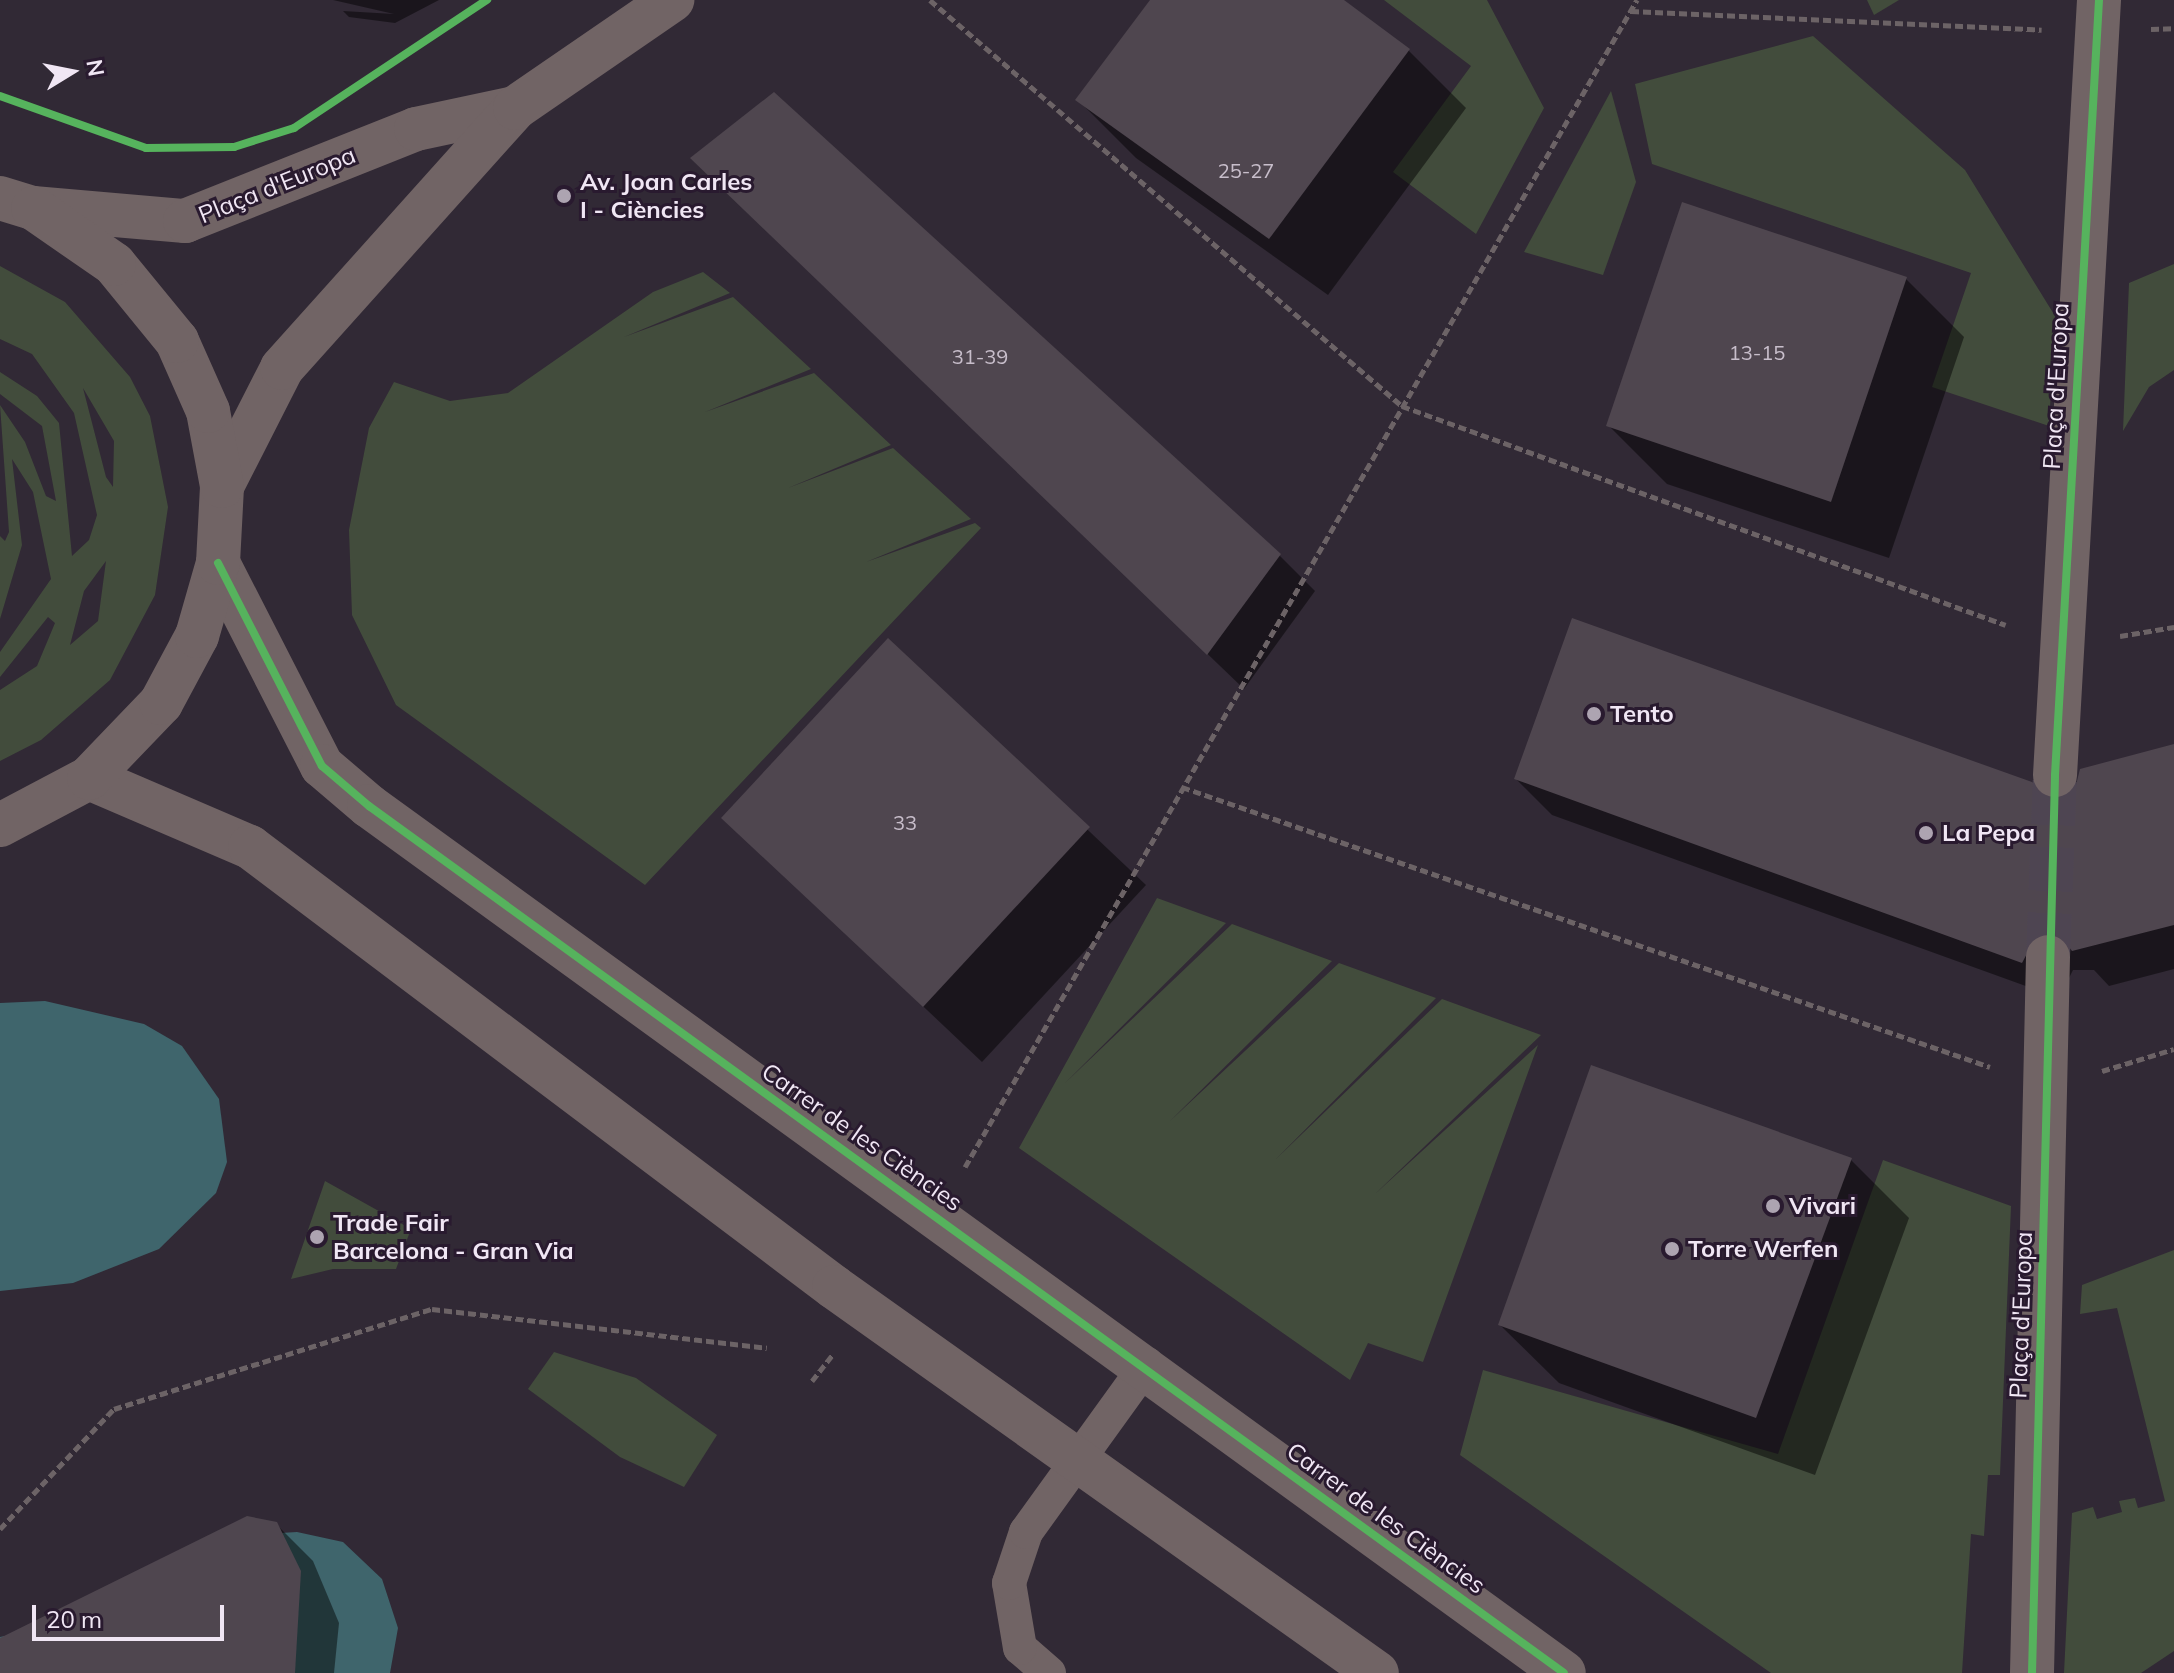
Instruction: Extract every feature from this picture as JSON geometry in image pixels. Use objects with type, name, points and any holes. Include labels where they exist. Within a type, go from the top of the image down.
[{"type":"street","name":"Plaça d'Europa","points":[[222,486],[282,368],[515,108],[672,0]]},
{"type":"street","name":"Plaça d'Europa","points":[[2055,775],[2098,16]]},
{"type":"street","name":"Plaça d'Europa","points":[[16,203],[185,221],[416,129],[515,108]]},
{"type":"street","name":"Plaça d'Europa","points":[[0,825],[89,778],[161,703],[197,636],[218,563],[222,486],[208,411],[177,341],[114,264],[16,203]]},
{"type":"street","name":"Carrer de les Ciències","points":[[218,563],[322,766],[438,862],[1147,1364],[1564,1673]]},
{"type":"street","points":[[89,778],[250,847],[834,1287],[1377,1673]]},
{"type":"street","name":"Plaça d'Europa","points":[[2032,1673],[2048,957]]},
{"type":"lane","points":[[1049,1673],[1020,1648],[1009,1583],[1026,1532],[1147,1364]]},
{"type":"path","points":[[930,0],[1402,406],[2061,645],[2174,627]]},
{"type":"path","points":[[981,1139],[1637,0]]},
{"type":"path","points":[[1631,11],[2098,16]]},
{"type":"path","points":[[1182,787],[2047,1087],[2174,1049]]},
{"type":"path","points":[[0,1529],[114,1409],[432,1309],[767,1348]]},
{"type":"path","points":[[812,1381],[821,1368]]},
{"type":"green space","points":[[1384,0],[1487,0],[1544,108],[1476,234],[1393,172],[1471,66]]},
{"type":"green space","points":[[1867,0],[1899,0],[1874,15]]},
{"type":"green space","points":[[1813,36],[1965,170],[2055,316],[2049,426],[1932,387],[1971,273],[1652,164],[1635,84]]},
{"type":"green space","points":[[1611,91],[1636,182],[1603,275],[1524,252]]},
{"type":"green space","points":[[2174,264],[2174,370],[2149,387],[2123,431],[2129,283]]},
{"type":"green space","points":[[0,266],[65,302],[130,377],[150,416],[168,507],[155,595],[110,680],[41,740],[0,761],[0,690],[37,666],[55,623],[48,617],[0,677],[0,652],[51,579],[33,492],[12,459],[22,545],[0,619],[0,536],[5,541],[9,532],[0,405],[25,442],[46,496],[56,501],[42,426],[0,394],[0,372],[37,396],[59,423],[72,556],[89,540],[97,515],[74,413],[32,354],[0,339]],"holes":[[[83,388],[114,441],[113,487],[106,477]],[[106,561],[98,621],[70,645],[84,591]]]},
{"type":"green space","points":[[703,272],[730,293],[624,337],[733,297],[811,369],[705,412],[814,373],[891,445],[788,488],[893,448],[971,519],[866,562],[975,523],[981,528],[645,885],[396,705],[352,615],[349,530],[369,428],[394,382],[450,401],[508,393],[653,292]]},
{"type":"green space","points":[[1157,898],[1226,923],[1064,1084],[1232,924],[1332,961],[1170,1121],[1339,963],[1436,998],[1275,1160],[1442,999],[1541,1035],[1375,1194],[1538,1045],[1423,1362],[1368,1343],[1350,1380],[1019,1148]]},
{"type":"green space","points":[[1883,1160],[2011,1206],[2000,1475],[1988,1475],[1984,1536],[1971,1534],[1962,1673],[1771,1673],[1460,1455],[1483,1370],[1778,1454]]},
{"type":"green space","points":[[325,1181],[411,1229],[396,1269],[333,1269],[291,1279]]},
{"type":"green space","points":[[2174,1250],[2174,1651],[2141,1673],[2064,1673],[2072,1513],[2093,1507],[2097,1519],[2122,1512],[2119,1501],[2135,1498],[2138,1508],[2165,1501],[2117,1308],[2080,1314],[2082,1285]]},
{"type":"green space","points":[[554,1352],[636,1378],[717,1435],[684,1487],[620,1457],[528,1389]]},
{"type":"water","points":[[45,1001],[144,1024],[182,1046],[219,1099],[227,1162],[216,1193],[159,1249],[73,1283],[0,1291],[0,1003]]},
{"type":"water","points":[[297,1532],[343,1542],[382,1579],[398,1628],[390,1673],[0,1673],[0,1637],[35,1630],[264,1534]]},
{"type":"building","points":[[1150,0],[1344,0],[1410,49],[1269,239],[1075,100]]},
{"type":"building","points":[[774,92],[1281,554],[1207,655],[690,158]]},
{"type":"building","points":[[1682,202],[1907,277],[1831,502],[1606,426]]},
{"type":"building","points":[[1572,618],[2032,782],[2053,800],[2075,789],[2080,769],[2174,744],[2174,925],[2072,951],[2060,935],[2037,935],[2022,963],[1514,779]]},
{"type":"building","points":[[888,638],[1090,827],[923,1007],[721,818]]},
{"type":"building","name":"Torre Werfen","points":[[1591,1065],[1852,1158],[1756,1418],[1498,1325]]},
{"type":"building","points":[[247,1516],[277,1522],[301,1571],[295,1673],[0,1673],[0,1638]]},
{"type":"tunnel","points":[[2048,957],[2055,775]]},
{"type":"cycle path","points":[[0,96],[146,148],[234,147],[294,128],[487,0]]},
{"type":"cycle path","points":[[2032,1673],[2055,775],[2099,0]]},
{"type":"cycle path","points":[[218,563],[322,766],[369,806],[1564,1673]]},
{"type":"place","name":"Av. Joan Carles I - Ciències","points":[[564,196]]},
{"type":"place","name":"Tento","points":[[1594,714]]},
{"type":"place","name":"La Pepa","points":[[1926,833]]},
{"type":"place","name":"Vivari","points":[[1773,1206]]},
{"type":"place","name":"Trade Fair Barcelona - Gran Via","points":[[317,1237]]},
{"type":"place","name":"Torre Werfen","points":[[1672,1249]]}]
